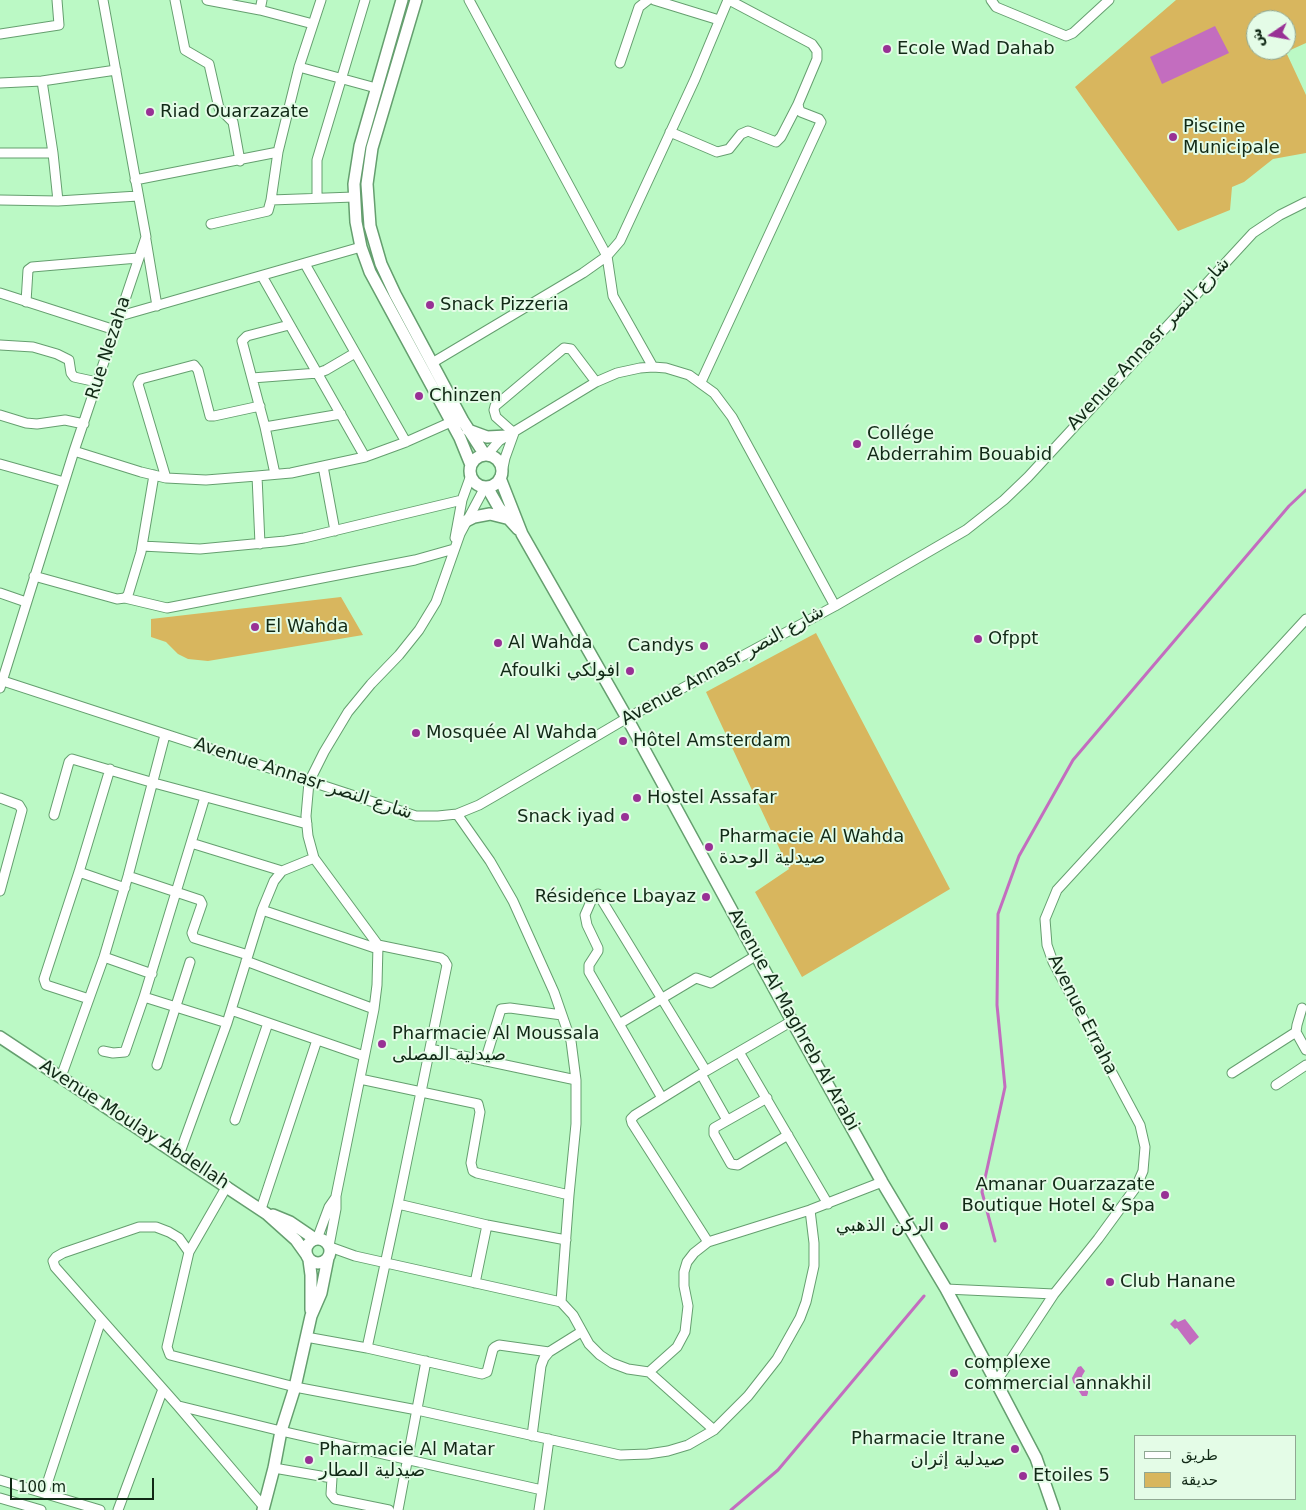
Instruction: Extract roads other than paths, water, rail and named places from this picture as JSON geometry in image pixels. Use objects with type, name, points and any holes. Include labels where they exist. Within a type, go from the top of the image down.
[{"type":"main road","points":[[471,470],[477,458],[486,455],[496,458],[502,467],[501,475],[495,484],[486,487],[476,483],[471,470],[464,447],[370,272],[361,247],[356,222],[355,172],[360,146],[401,2],[415,5],[372,148],[368,184],[368,212],[373,240],[381,264],[432,364],[468,430],[486,455]]},
{"type":"main road","points":[[468,430],[487,436],[511,434]]},
{"type":"main road","name":"Avenue Al Maghreb Al Arabi","points":[[501,475],[522,534],[627,718],[882,1182],[946,1289],[1036,1458],[1054,1510]]},
{"type":"main road","name":"Avenue Al Maghreb Al Arabi","points":[[486,487],[506,518],[522,534]]},
{"type":"main road","points":[[466,521],[474,517],[490,514],[506,518]]},
{"type":"main road","name":"Avenue Moulay Abdellah","points":[[0,1037],[264,1211],[296,1240],[307,1257]]},
{"type":"main road","name":"Avenue Moulay Abdellah","points":[[264,1211],[290,1222],[316,1239],[323,1240],[329,1252]]},
{"type":"main road","points":[[312,1316],[311,1275],[306,1246],[310,1241],[316,1239]]},
{"type":"main road","points":[[307,1257],[313,1263],[318,1264],[324,1262],[329,1252]]},
{"type":"main road","points":[[264,1508],[281,1431],[295,1387],[312,1316],[321,1293],[329,1252]]},
{"type":"street","points":[[0,34],[59,25],[57,0]]},
{"type":"street","points":[[103,0],[157,306]]},
{"type":"street","points":[[175,0],[185,50],[208,64],[219,108],[233,122],[240,160]]},
{"type":"street","points":[[207,0],[260,10],[312,24]]},
{"type":"street","points":[[260,10],[262,0]]},
{"type":"street","points":[[211,224],[268,211],[278,152],[300,66],[312,24],[322,0]]},
{"type":"street","points":[[317,198],[317,160],[365,0]]},
{"type":"street","points":[[469,0],[607,256],[614,296],[653,367]]},
{"type":"street","points":[[620,63],[639,7],[648,0]]},
{"type":"street","points":[[654,0],[719,20]]},
{"type":"street","points":[[432,364],[583,273],[607,256],[620,241],[728,0],[812,44],[817,51],[817,60],[798,104],[781,138],[776,142],[748,131],[741,134],[729,149],[717,152],[670,132]]},
{"type":"street","points":[[991,0],[996,7],[1066,36],[1072,34],[1109,0]]},
{"type":"street","points":[[300,66],[376,88]]},
{"type":"street","points":[[0,83],[42,81],[116,70]]},
{"type":"street","points":[[42,81],[58,201]]},
{"type":"street","points":[[701,382],[820,126],[821,122],[819,119],[802,112],[798,104]]},
{"type":"street","points":[[135,180],[278,152]]},
{"type":"street","points":[[0,153],[53,153]]},
{"type":"street","points":[[1,203],[138,196]]},
{"type":"street","points":[[271,200],[354,197]]},
{"type":"street","name":"Avenue Annasr شارع النصر","points":[[1,683],[416,816],[457,814],[479,805],[627,718],[835,606],[953,539],[976,523],[1028,477],[1253,233],[1280,215],[1306,202]]},
{"type":"street","name":"Rue Nezaha","points":[[1,683],[96,382],[146,237]]},
{"type":"street","points":[[120,316],[361,247]]},
{"type":"street","points":[[26,302],[28,270],[32,267],[138,258]]},
{"type":"street","points":[[305,264],[406,442]]},
{"type":"street","points":[[262,276],[365,457]]},
{"type":"street","points":[[0,294],[115,330]]},
{"type":"street","points":[[275,474],[260,406],[242,344],[243,339],[247,336],[289,325]]},
{"type":"street","points":[[0,345],[33,347],[57,354],[69,360],[71,373],[74,376],[96,382]]},
{"type":"street","points":[[511,434],[496,417],[495,406],[564,348],[571,349],[596,382]]},
{"type":"street","points":[[252,378],[318,373],[355,353]]},
{"type":"street","points":[[166,478],[138,384],[141,378],[194,365],[198,370],[210,416],[260,406]]},
{"type":"street","points":[[486,455],[499,441],[596,382],[617,373],[640,368],[653,367],[677,370],[701,382],[714,393],[732,417],[835,606]]},
{"type":"street","points":[[265,427],[341,414]]},
{"type":"street","points":[[0,415],[26,424],[46,424],[65,420],[84,424]]},
{"type":"street","points":[[74,451],[166,478],[206,480],[275,474],[365,457],[406,442],[451,422]]},
{"type":"street","points":[[501,475],[511,434]]},
{"type":"street","points":[[0,464],[64,482]]},
{"type":"street","points":[[323,466],[335,531]]},
{"type":"street","points":[[454,549],[462,500],[471,470]]},
{"type":"street","points":[[125,598],[128,595],[142,546],[154,475]]},
{"type":"street","points":[[257,476],[260,544]]},
{"type":"street","points":[[486,487],[466,521],[454,549],[436,602],[419,630],[399,655],[370,684],[348,712],[309,782],[306,824],[314,858],[378,947],[377,986],[374,1009],[336,1196],[329,1252],[355,1256],[561,1302],[574,1315],[581,1332],[600,1355],[612,1363],[628,1369],[649,1372],[714,1430]]},
{"type":"street","points":[[142,546],[200,549],[304,538],[462,500]]},
{"type":"street","points":[[34,576],[117,599],[125,598],[167,608],[415,560],[454,549]]},
{"type":"street","points":[[0,593],[26,602]]},
{"type":"street","name":"Avenue Erraha","points":[[996,1382],[1054,1294],[1136,1187],[1143,1171],[1146,1147],[1140,1125],[1053,962],[1047,944],[1045,919],[1057,890],[1306,619]]},
{"type":"street","points":[[61,1077],[104,957],[125,888],[165,735]]},
{"type":"street","points":[[54,815],[70,760],[76,759],[154,783],[306,824]]},
{"type":"street","points":[[89,998],[46,985],[44,981],[110,769]]},
{"type":"street","points":[[103,1051],[113,1053],[125,1052],[152,974],[175,891],[205,797]]},
{"type":"street","points":[[0,798],[19,805],[22,810],[0,891]]},
{"type":"street","points":[[457,814],[490,861],[513,901],[554,992],[571,1041],[576,1080],[576,1124],[561,1302]]},
{"type":"street","points":[[191,843],[282,871]]},
{"type":"street","points":[[179,1155],[227,1023],[262,910],[274,881],[282,871],[314,858]]},
{"type":"street","points":[[79,872],[125,888]]},
{"type":"street","points":[[128,876],[202,901],[192,933],[194,938],[374,1009]]},
{"type":"street","points":[[662,1098],[588,968],[598,948],[587,925],[586,915],[592,899],[598,894],[661,998],[727,1120]]},
{"type":"street","points":[[262,910],[378,947],[441,958],[447,965],[367,1348]]},
{"type":"street","points":[[619,1024],[696,978],[711,982],[757,955]]},
{"type":"street","points":[[104,957],[152,974]]},
{"type":"street","points":[[158,1065],[190,962]]},
{"type":"street","points":[[144,997],[227,1023]]},
{"type":"street","points":[[485,1061],[501,1009],[510,1008],[562,1015]]},
{"type":"street","points":[[1232,1073],[1296,1032],[1302,1008]]},
{"type":"street","points":[[231,1010],[364,1056]]},
{"type":"street","points":[[708,1242],[632,1121],[635,1115],[662,1098],[792,1021]]},
{"type":"street","points":[[235,1120],[268,1023]]},
{"type":"street","points":[[1296,1032],[1306,1049]]},
{"type":"street","points":[[264,1211],[317,1040]]},
{"type":"street","points":[[430,1049],[576,1080]]},
{"type":"street","points":[[739,1052],[828,1204]]},
{"type":"street","points":[[1276,1085],[1306,1065]]},
{"type":"street","points":[[360,1079],[478,1104],[480,1106],[471,1164],[473,1170],[477,1173],[569,1195]]},
{"type":"street","points":[[766,1098],[716,1126],[713,1131],[731,1164],[738,1165],[788,1135]]},
{"type":"street","points":[[649,1372],[677,1347],[685,1332],[688,1306],[684,1286],[684,1272],[687,1262],[694,1253],[708,1242],[828,1204],[882,1182]]},
{"type":"street","points":[[227,1186],[189,1252],[167,1347],[170,1355],[295,1387],[417,1410],[620,1455],[668,1451],[688,1444],[714,1430],[748,1396],[777,1359],[800,1318],[810,1288],[814,1266],[814,1243],[810,1210]]},
{"type":"street","points":[[316,1239],[329,1207],[336,1196]]},
{"type":"street","points":[[398,1204],[487,1225],[566,1240]]},
{"type":"street","points":[[475,1283],[487,1225]]},
{"type":"street","points":[[189,1252],[179,1238],[169,1232],[156,1227],[138,1227],[56,1256],[53,1261],[55,1267],[164,1389],[264,1508]]},
{"type":"street","points":[[946,1289],[1054,1294]]},
{"type":"street","points":[[44,1493],[101,1320]]},
{"type":"street","points":[[532,1436],[541,1366],[548,1352],[581,1332]]},
{"type":"street","points":[[306,1337],[367,1348],[484,1374],[487,1372],[492,1349],[497,1346],[548,1352]]},
{"type":"street","points":[[398,1510],[426,1361]]},
{"type":"street","points":[[118,1510],[164,1389]]},
{"type":"street","points":[[178,1406],[542,1490]]},
{"type":"street","points":[[539,1510],[549,1439]]},
{"type":"street","points":[[274,1468],[332,1478],[331,1494],[335,1498],[389,1510]]},
{"type":"street","points":[[0,1480],[100,1510]]},
{"type":"street","points":[[18,1507],[23,1488]]},
{"type":"street","points":[[0,1498],[18,1507],[41,1510]]},
{"type":"waterway","points":[[995,1241],[982,1192],[1005,1087],[997,1005],[998,914],[1019,856],[1073,760],[1289,506],[1306,490]]},
{"type":"waterway","points":[[731,1510],[778,1470],[924,1296]]},
{"type":"place","name":"Ecole Wad Dahab","points":[[887,49]]},
{"type":"place","name":"Riad Ouarzazate","points":[[150,112]]},
{"type":"place","name":"Piscine Municipale","points":[[1173,137]]},
{"type":"place","name":"Snack Pizzeria","points":[[430,305]]},
{"type":"place","name":"Chinzen","points":[[419,396]]},
{"type":"place","name":"Collége Abderrahim Bouabid","points":[[857,444]]},
{"type":"place","name":"El Wahda","points":[[255,627]]},
{"type":"place","name":"Ofppt","points":[[978,639]]},
{"type":"place","name":"Al Wahda","points":[[498,643]]},
{"type":"place","name":"Candys","points":[[704,646]]},
{"type":"place","name":"Afoulki افولكي","points":[[630,671]]},
{"type":"place","name":"Mosquée Al Wahda","points":[[416,733]]},
{"type":"place","name":"Hôtel Amsterdam","points":[[623,741]]},
{"type":"place","name":"Hostel Assafar","points":[[637,798]]},
{"type":"place","name":"Snack iyad","points":[[625,817]]},
{"type":"place","name":"Pharmacie Al Wahda صيدلية الوحدة","points":[[709,847]]},
{"type":"place","name":"Résidence Lbayaz","points":[[706,897]]},
{"type":"place","name":"Pharmacie Al Moussala صيدلية المصلى","points":[[382,1044]]},
{"type":"place","name":"Amanar Ouarzazate Boutique Hotel & Spa","points":[[1165,1195]]},
{"type":"place","name":"الركن الذهبي","points":[[944,1226]]},
{"type":"place","name":"Club Hanane","points":[[1110,1282]]},
{"type":"place","name":"complexe commercial annakhil","points":[[954,1373]]},
{"type":"place","name":"Pharmacie Itrane صيدلية إثران","points":[[1015,1449]]},
{"type":"place","name":"Pharmacie Al Matar صيدلية المطار","points":[[309,1460]]},
{"type":"place","name":"Etoiles 5","points":[[1023,1476]]}]
